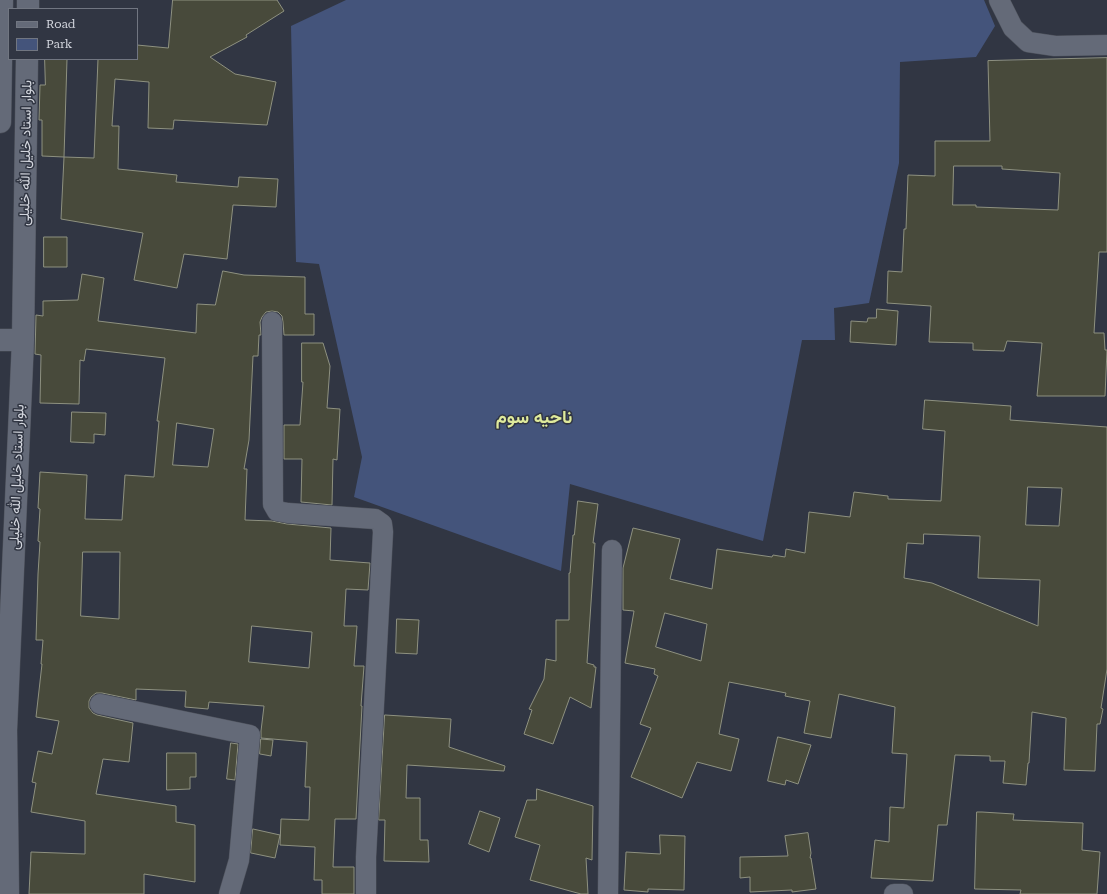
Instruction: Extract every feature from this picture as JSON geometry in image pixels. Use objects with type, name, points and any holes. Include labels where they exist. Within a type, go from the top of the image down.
[{"type":"main road","name":"بلوار استاد خلیل الله خلیلی","points":[[0,122],[2,0]]},
{"type":"main road","name":"بلوار استاد خلیل الله خلیلی","points":[[8,894],[6,730],[23,340],[27,60]]},
{"type":"main road","points":[[0,340],[23,340]]},
{"type":"street","points":[[999,0],[1013,28],[1028,42],[1054,46],[1107,45]]},
{"type":"street","points":[[272,322],[273,504],[277,511],[375,519],[382,524],[383,532],[366,857],[366,894]]},
{"type":"street","points":[[608,894],[612,550]]},
{"type":"street","points":[[100,704],[250,735],[239,860],[229,894]]},
{"type":"street","points":[[894,894],[903,894]]},
{"type":"green space","points":[[346,0],[984,0],[995,26],[976,57],[900,62],[899,163],[869,303],[834,308],[835,340],[802,340],[763,541],[570,484],[561,571],[354,497],[362,457],[319,264],[296,262],[291,26]]},
{"type":"building","points":[[173,0],[277,0],[284,11],[246,35],[247,37],[210,57],[235,74],[276,82],[267,125],[174,120],[173,129],[148,128],[149,82],[115,79],[112,126],[119,126],[118,169],[177,175],[176,182],[238,187],[239,177],[278,179],[276,207],[233,205],[227,259],[184,254],[177,288],[134,280],[143,233],[61,219],[64,157],[94,158],[98,60],[138,60],[138,45],[168,48]]},
{"type":"building","points":[[1107,58],[1107,252],[1099,252],[1094,333],[1104,333],[1105,350],[1107,350],[1105,396],[1037,396],[1042,343],[1007,341],[1004,351],[973,350],[973,343],[929,342],[931,306],[887,303],[888,271],[902,272],[904,229],[906,229],[908,175],[935,176],[935,141],[990,141],[988,61]],"holes":[[[954,166],[1002,166],[1002,169],[1060,173],[1058,210],[953,205]]]},
{"type":"building","points":[[45,60],[67,60],[64,157],[42,156],[42,120],[39,120],[40,85],[45,85]]},
{"type":"building","points":[[44,237],[67,237],[67,267],[44,267]]},
{"type":"building","points":[[223,271],[244,275],[305,277],[305,314],[314,314],[314,335],[284,335],[282,316],[278,312],[266,312],[260,322],[261,335],[259,335],[258,356],[253,356],[249,440],[244,469],[247,469],[245,520],[272,521],[287,524],[331,528],[330,560],[370,563],[368,590],[346,589],[344,626],[357,626],[354,666],[364,666],[356,819],[335,819],[333,867],[354,867],[354,894],[322,894],[322,880],[314,880],[315,847],[280,845],[281,819],[309,820],[310,787],[305,787],[307,742],[261,738],[264,706],[209,702],[208,709],[185,707],[186,691],[136,689],[136,700],[96,693],[89,701],[89,708],[97,715],[133,723],[129,762],[103,759],[96,794],[176,806],[176,822],[195,825],[195,882],[144,874],[144,894],[29,894],[31,852],[85,854],[85,821],[31,812],[36,783],[32,782],[38,751],[52,754],[59,721],[36,717],[43,640],[36,640],[40,542],[38,541],[40,509],[38,508],[40,472],[87,475],[85,519],[122,520],[125,475],[154,477],[159,421],[157,421],[165,358],[86,349],[84,361],[80,360],[79,404],[40,403],[41,355],[35,354],[36,315],[43,316],[43,301],[78,300],[82,274],[104,278],[98,321],[196,333],[197,304],[215,305]],"holes":[[[177,423],[214,429],[208,467],[173,465]],[[83,552],[120,552],[119,619],[81,616]],[[252,626],[312,632],[309,668],[249,662]]]},
{"type":"building","points":[[877,309],[898,311],[896,345],[850,342],[851,321],[867,322],[868,318],[876,318]]},
{"type":"building","points":[[302,343],[323,343],[330,366],[327,408],[340,409],[337,460],[333,459],[332,505],[301,502],[302,459],[284,459],[284,425],[300,425],[303,382]]},
{"type":"building","points":[[925,400],[1011,406],[1010,420],[1107,427],[1107,669],[1101,708],[1103,709],[1100,724],[1097,724],[1095,771],[1064,770],[1066,718],[1032,712],[1026,785],[1003,783],[1005,761],[990,761],[990,756],[955,755],[947,825],[938,825],[933,881],[871,878],[875,840],[889,842],[890,807],[904,808],[907,754],[892,753],[895,707],[839,694],[831,738],[804,733],[810,701],[785,696],[786,693],[729,682],[719,734],[739,739],[731,771],[697,762],[682,798],[631,777],[651,728],[640,724],[658,676],[654,674],[655,669],[625,663],[634,611],[623,610],[623,568],[633,528],[680,539],[670,579],[712,589],[717,549],[772,557],[773,555],[785,557],[786,549],[805,553],[809,512],[850,517],[854,492],[888,496],[888,499],[941,501],[945,431],[923,429]],"holes":[[[1028,487],[1062,488],[1059,526],[1026,525]],[[924,534],[980,536],[978,578],[1040,580],[1038,626],[932,583],[904,578],[907,543],[923,544]],[[665,613],[707,624],[701,661],[656,647]]]},
{"type":"building","points":[[72,412],[106,413],[105,435],[94,434],[94,443],[71,442]]},
{"type":"building","points":[[578,501],[598,504],[593,543],[595,543],[587,663],[596,667],[591,708],[570,697],[553,744],[524,734],[532,710],[529,709],[544,679],[546,659],[556,661],[556,620],[569,620],[569,573]]},
{"type":"building","points":[[397,619],[419,620],[417,654],[396,653]]},
{"type":"building","points":[[385,715],[451,719],[449,747],[505,766],[504,771],[407,765],[406,798],[420,798],[420,840],[428,840],[429,862],[384,861],[385,820],[379,820]]},
{"type":"building","points":[[778,737],[811,745],[798,784],[786,780],[785,785],[768,781]]},
{"type":"building","points":[[261,739],[273,740],[271,756],[260,754]]},
{"type":"building","points":[[231,743],[238,744],[235,780],[227,779]]},
{"type":"building","points":[[167,753],[196,753],[196,777],[190,777],[190,789],[167,790]]},
{"type":"building","points":[[537,789],[593,806],[592,860],[586,858],[588,894],[581,894],[530,880],[540,845],[515,837],[527,800],[536,800]]},
{"type":"building","points":[[480,811],[500,818],[489,852],[469,844]]},
{"type":"building","points":[[977,812],[1014,814],[1013,820],[1083,823],[1082,850],[1100,852],[1097,894],[1020,894],[1021,890],[975,889]]},
{"type":"building","points":[[253,829],[280,835],[275,858],[251,853]]},
{"type":"building","points":[[808,833],[811,853],[810,858],[816,889],[792,892],[792,890],[750,892],[750,877],[740,878],[740,857],[788,856],[785,836]]},
{"type":"building","points":[[660,835],[685,836],[684,890],[648,889],[648,892],[624,890],[626,852],[660,854]]},
{"type":"district","name":"ناحیه سوم","points":[[534,418]]}]
